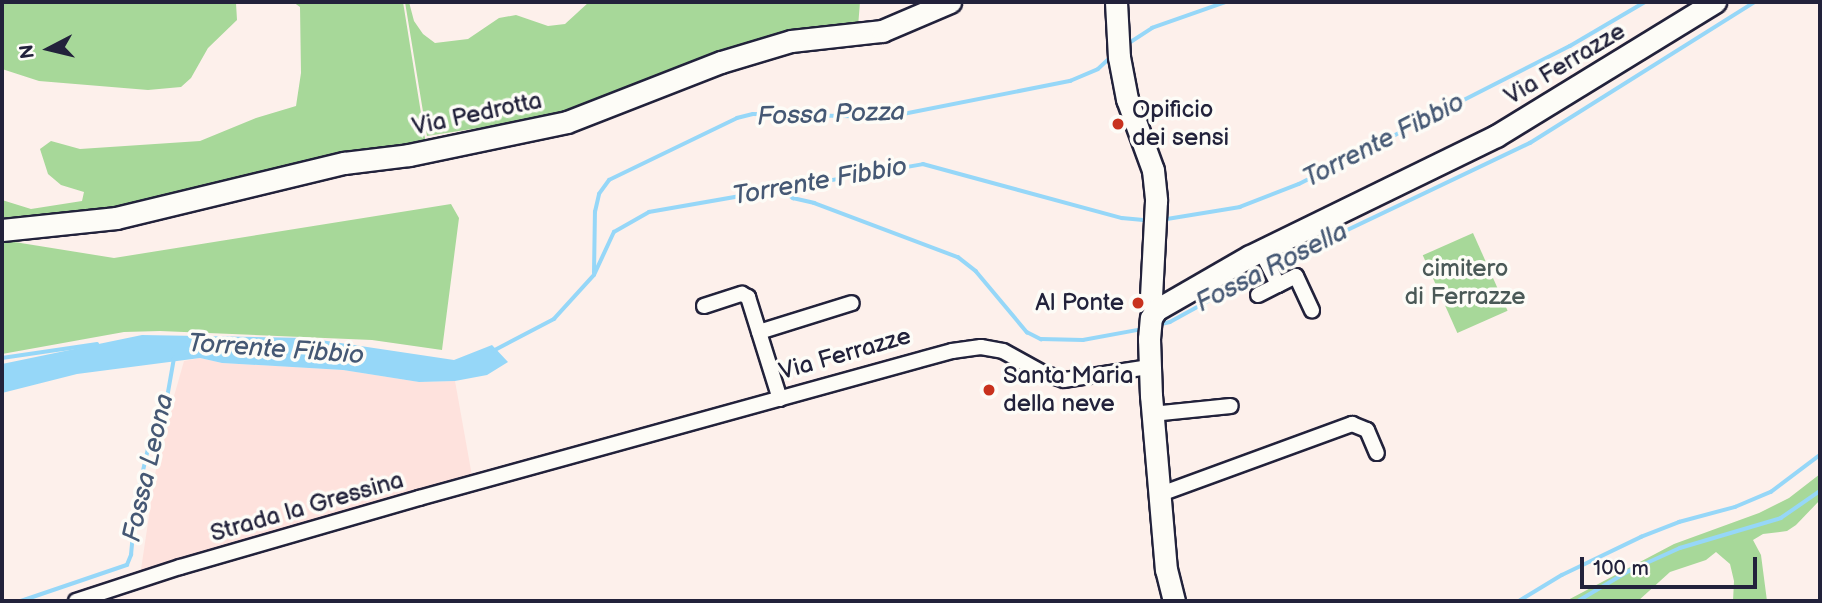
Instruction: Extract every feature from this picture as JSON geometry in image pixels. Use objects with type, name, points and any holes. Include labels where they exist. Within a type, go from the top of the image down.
[{"type":"street","name":"Via Pedrotta","points":[[2,230],[116,218],[344,163],[409,155],[567,122],[721,62],[791,41],[882,31],[950,2]]},
{"type":"street","points":[[1116,2],[1119,50],[1127,99],[1153,170],[1156,201],[1151,298],[1154,314],[1149,339],[1149,367],[1166,570],[1174,601]]},
{"type":"street","name":"Via Ferrazze","points":[[1154,314],[1269,269],[1496,136],[1715,2]]},
{"type":"street","points":[[1258,295],[1269,269],[1296,276],[1312,310]]},
{"type":"street","points":[[704,306],[742,294],[748,297],[780,399]]},
{"type":"street","points":[[760,332],[852,303]]},
{"type":"street","name":"Via Ferrazze","points":[[554,462],[939,355],[981,347],[1003,351],[1064,380],[1149,367]]},
{"type":"street","points":[[1152,414],[1231,406]]},
{"type":"street","points":[[1158,495],[1352,425],[1367,430],[1377,453]]},
{"type":"street","name":"Strada la Gressina","points":[[76,601],[205,560],[554,462]]},
{"type":"shaded area","points":[[200,358],[222,363],[343,370],[419,382],[455,381],[472,476],[140,576],[159,449],[184,361]]},
{"type":"green space","points":[[2,2],[239,2],[236,3],[237,20],[208,48],[191,78],[181,87],[148,90],[39,81],[2,69]]},
{"type":"green space","points":[[293,2],[403,2],[426,144],[127,215],[2,230],[2,200],[31,209],[82,201],[84,192],[61,185],[48,174],[40,149],[51,141],[80,149],[200,141],[256,118],[296,106],[301,73],[300,7]]},
{"type":"green space","points":[[405,2],[409,2],[414,21],[423,34],[435,43],[468,39],[499,18],[516,15],[548,26],[565,24],[589,2],[860,2],[858,27],[542,118],[427,136]]},
{"type":"green space","points":[[451,204],[459,218],[442,350],[372,340],[160,331],[124,332],[2,354],[2,240],[114,258]]},
{"type":"green space","name":"cimitero di Ferrazze","points":[[1473,233],[1508,311],[1457,333],[1423,255]]},
{"type":"green space","points":[[1820,474],[1820,500],[1796,525],[1787,531],[1763,534],[1753,540],[1761,555],[1767,601],[1733,601],[1734,581],[1730,564],[1716,552],[1706,560],[1670,572],[1638,601],[1566,601],[1674,544],[1759,513],[1789,498]]},
{"type":"water","points":[[142,335],[307,338],[454,360],[492,345],[508,362],[487,375],[455,381],[419,382],[343,370],[222,363],[200,358],[77,374],[2,393],[2,364]]},
{"type":"waterway","name":"Fossa Pozza","points":[[1126,45],[1152,28],[1226,2]]},
{"type":"waterway","name":"Torrente Fibbio","points":[[1161,220],[1240,207],[1299,184],[1570,46],[1645,2]]},
{"type":"waterway","name":"Fossa Rosella","points":[[1272,266],[1530,143],[1755,2]]},
{"type":"waterway","name":"Fossa Pozza","points":[[594,273],[595,212],[599,194],[609,180],[737,118],[753,114],[888,117],[1070,81],[1098,69],[1112,56]]},
{"type":"waterway","name":"Torrente Fibbio","points":[[493,351],[554,319],[594,275],[614,232],[649,212],[923,164],[1122,218],[1146,220]]},
{"type":"waterway","name":"Fossa Rosella","points":[[782,190],[793,198],[814,203],[958,257],[976,271],[1027,332],[1041,339],[1083,340],[1143,329]]},
{"type":"waterway","name":"Fossa Rosella","points":[[1157,325],[1170,322],[1265,270]]},
{"type":"waterway","name":"Torrente Fibbio","points":[[2,358],[97,344]]},
{"type":"waterway","name":"Fossa Leona","points":[[21,601],[127,565],[131,555],[136,502],[150,440],[164,415],[174,358]]},
{"type":"waterway","points":[[1519,601],[1562,575],[1641,537],[1679,522],[1735,507],[1771,492],[1820,455]]},
{"type":"waterway","points":[[1578,601],[1629,571],[1680,548],[1781,518],[1820,491]]},
{"type":"place","name":"Opificio dei sensi","points":[[1118,124]]},
{"type":"place","name":"Al Ponte","points":[[1138,303]]},
{"type":"place","name":"Santa Maria della neve","points":[[989,390]]}]
